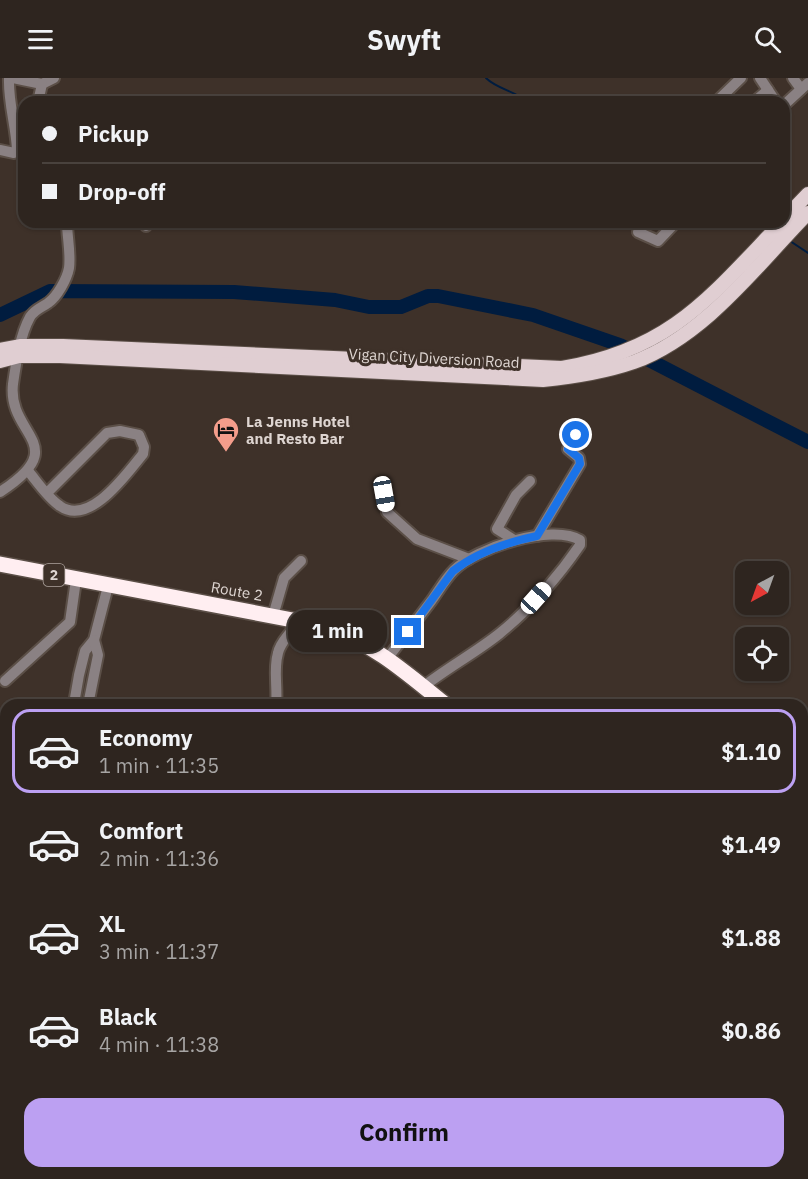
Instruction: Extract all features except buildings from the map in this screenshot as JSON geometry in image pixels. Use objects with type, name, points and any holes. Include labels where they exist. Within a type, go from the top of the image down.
[{"type":"highway","name":"Route 2","points":[[0,564],[273,616],[342,632],[387,659],[436,699]]},
{"type":"main road","name":"Vigan City Diversion Road","points":[[790,218],[808,194]]},
{"type":"main road","name":"Vigan City Diversion Road","points":[[790,221],[808,213]]},
{"type":"main road","name":"Vigan City Diversion Road","points":[[0,350],[542,369],[629,358],[651,347],[685,320],[769,245],[782,228]]},
{"type":"main road","name":"Vigan City Diversion Road","points":[[0,361],[20,351]]},
{"type":"street","points":[[0,150],[14,153],[17,150],[14,117],[8,96],[11,78],[42,84],[54,78]]},
{"type":"street","points":[[722,96],[741,78]]},
{"type":"street","points":[[760,78],[772,96]]},
{"type":"street","points":[[790,100],[805,86],[793,78]]},
{"type":"street","points":[[39,96],[42,84]]},
{"type":"street","points":[[761,96],[768,90]]},
{"type":"street","points":[[0,492],[28,472],[35,455],[32,438],[22,420],[13,386],[20,351],[31,316],[54,297],[69,269],[67,228]]},
{"type":"street","points":[[640,228],[638,232],[658,241],[670,228]]},
{"type":"street","points":[[28,472],[46,493],[59,506],[68,510],[80,510],[94,505],[112,492],[143,454],[144,447],[139,435],[120,431],[107,433],[46,493]]},
{"type":"street","points":[[537,536],[580,464],[579,458],[568,449],[576,435]]},
{"type":"street","points":[[514,540],[497,529],[516,495],[530,481]]},
{"type":"street","points":[[384,494],[387,512],[394,521],[417,539],[469,559]]},
{"type":"street","points":[[387,659],[453,571],[469,559],[514,540],[537,536],[573,536],[580,540],[580,545],[567,564],[521,615],[498,635],[423,687]]},
{"type":"street","points":[[273,616],[284,578],[301,561]]},
{"type":"street","points":[[4,681],[70,622],[76,580]]},
{"type":"street","points":[[75,699],[85,651],[94,640],[108,586]]},
{"type":"street","points":[[277,699],[278,686],[275,671],[278,652],[282,640],[293,632],[296,621]]},
{"type":"street","points":[[89,699],[98,655],[94,640]]},
{"type":"waterway","points":[[486,78],[495,85],[519,96]]},
{"type":"waterway","points":[[790,241],[808,253]]},
{"type":"waterway","points":[[0,315],[50,291],[234,292],[335,300],[369,307],[401,307],[428,296],[438,296],[533,315],[620,345],[808,442]]},
{"type":"place","name":"La Jenns Hotel and Resto Bar","points":[[226,453]]},
{"type":"route","points":[[408,632],[453,571],[462,564],[514,540],[537,536],[580,464],[579,458],[570,453],[568,449],[576,435]]}]
